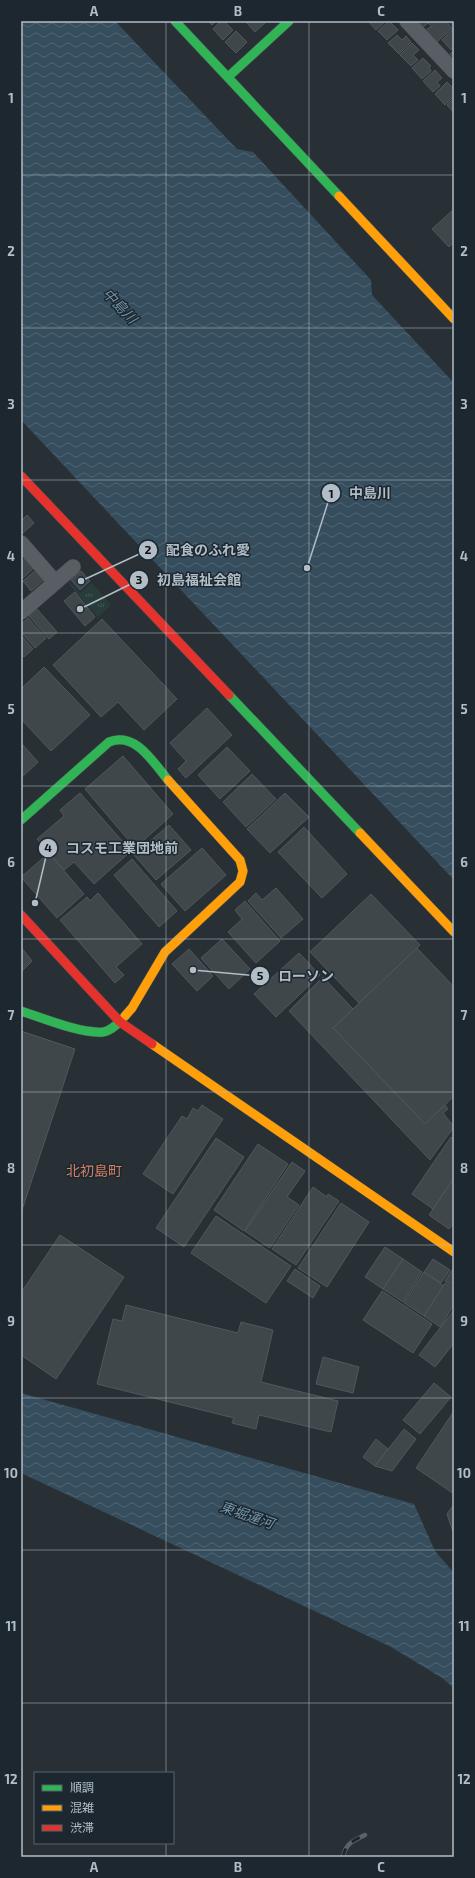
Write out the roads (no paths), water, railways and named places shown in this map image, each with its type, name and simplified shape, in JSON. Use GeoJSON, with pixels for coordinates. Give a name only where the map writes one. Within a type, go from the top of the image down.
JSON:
{"type":"FeatureCollection","features":[{"type":"Feature","properties":{"kind":"street"},"geometry":{"type":"LineString","coordinates":[[174,21],[454,319]]}},
{"type":"Feature","properties":{"kind":"street"},"geometry":{"type":"LineString","coordinates":[[228,77],[289,21]]}},
{"type":"Feature","properties":{"kind":"street"},"geometry":{"type":"LineString","coordinates":[[407,21],[454,71]]}},
{"type":"Feature","properties":{"kind":"street"},"geometry":{"type":"LineString","coordinates":[[21,476],[454,932]]}},
{"type":"Feature","properties":{"kind":"street"},"geometry":{"type":"LineString","coordinates":[[21,543],[55,582]]}},
{"type":"Feature","properties":{"kind":"street"},"geometry":{"type":"LineString","coordinates":[[21,612],[73,567]]}},
{"type":"Feature","properties":{"kind":"street"},"geometry":{"type":"LineString","coordinates":[[21,820],[109,742],[118,738],[127,739],[136,744],[240,860],[244,871],[240,882],[165,952],[132,1008],[120,1022],[104,1032],[91,1031],[21,1011]]}},
{"type":"Feature","properties":{"kind":"street"},"geometry":{"type":"LineString","coordinates":[[21,914],[120,1022],[454,1252]]}},
{"type":"Feature","properties":{"kind":"water","name":"中島川"},"geometry":{"type":"Polygon","coordinates":[[[21,21],[115,21],[237,149],[253,152],[371,280],[372,295],[454,383],[454,880],[21,420],[21,21]]]}},
{"type":"Feature","properties":{"kind":"water","name":"東堀運河"},"geometry":{"type":"Polygon","coordinates":[[[21,1393],[414,1504],[435,1551],[454,1573],[454,1688],[442,1678],[391,1647],[21,1473],[21,1393]]]}},
{"type":"Feature","properties":{"kind":"railway"},"geometry":{"type":"LineString","coordinates":[[343,1857],[348,1846],[365,1835]]}},
{"type":"Feature","properties":{"kind":"place","name":"中島川"},"geometry":{"type":"Point","coordinates":[307,568]}},
{"type":"Feature","properties":{"kind":"place","name":"配食のふれ愛"},"geometry":{"type":"Point","coordinates":[81,581]}},
{"type":"Feature","properties":{"kind":"place","name":"初島福祉会館"},"geometry":{"type":"Point","coordinates":[80,609]}},
{"type":"Feature","properties":{"kind":"place","name":"コスモ工業団地前"},"geometry":{"type":"Point","coordinates":[35,903]}},
{"type":"Feature","properties":{"kind":"place","name":"ローソン"},"geometry":{"type":"Point","coordinates":[193,970]}},
{"type":"Feature","properties":{"kind":"district","name":"北初島町"},"geometry":{"type":"Point","coordinates":[94,1171]}}]}
